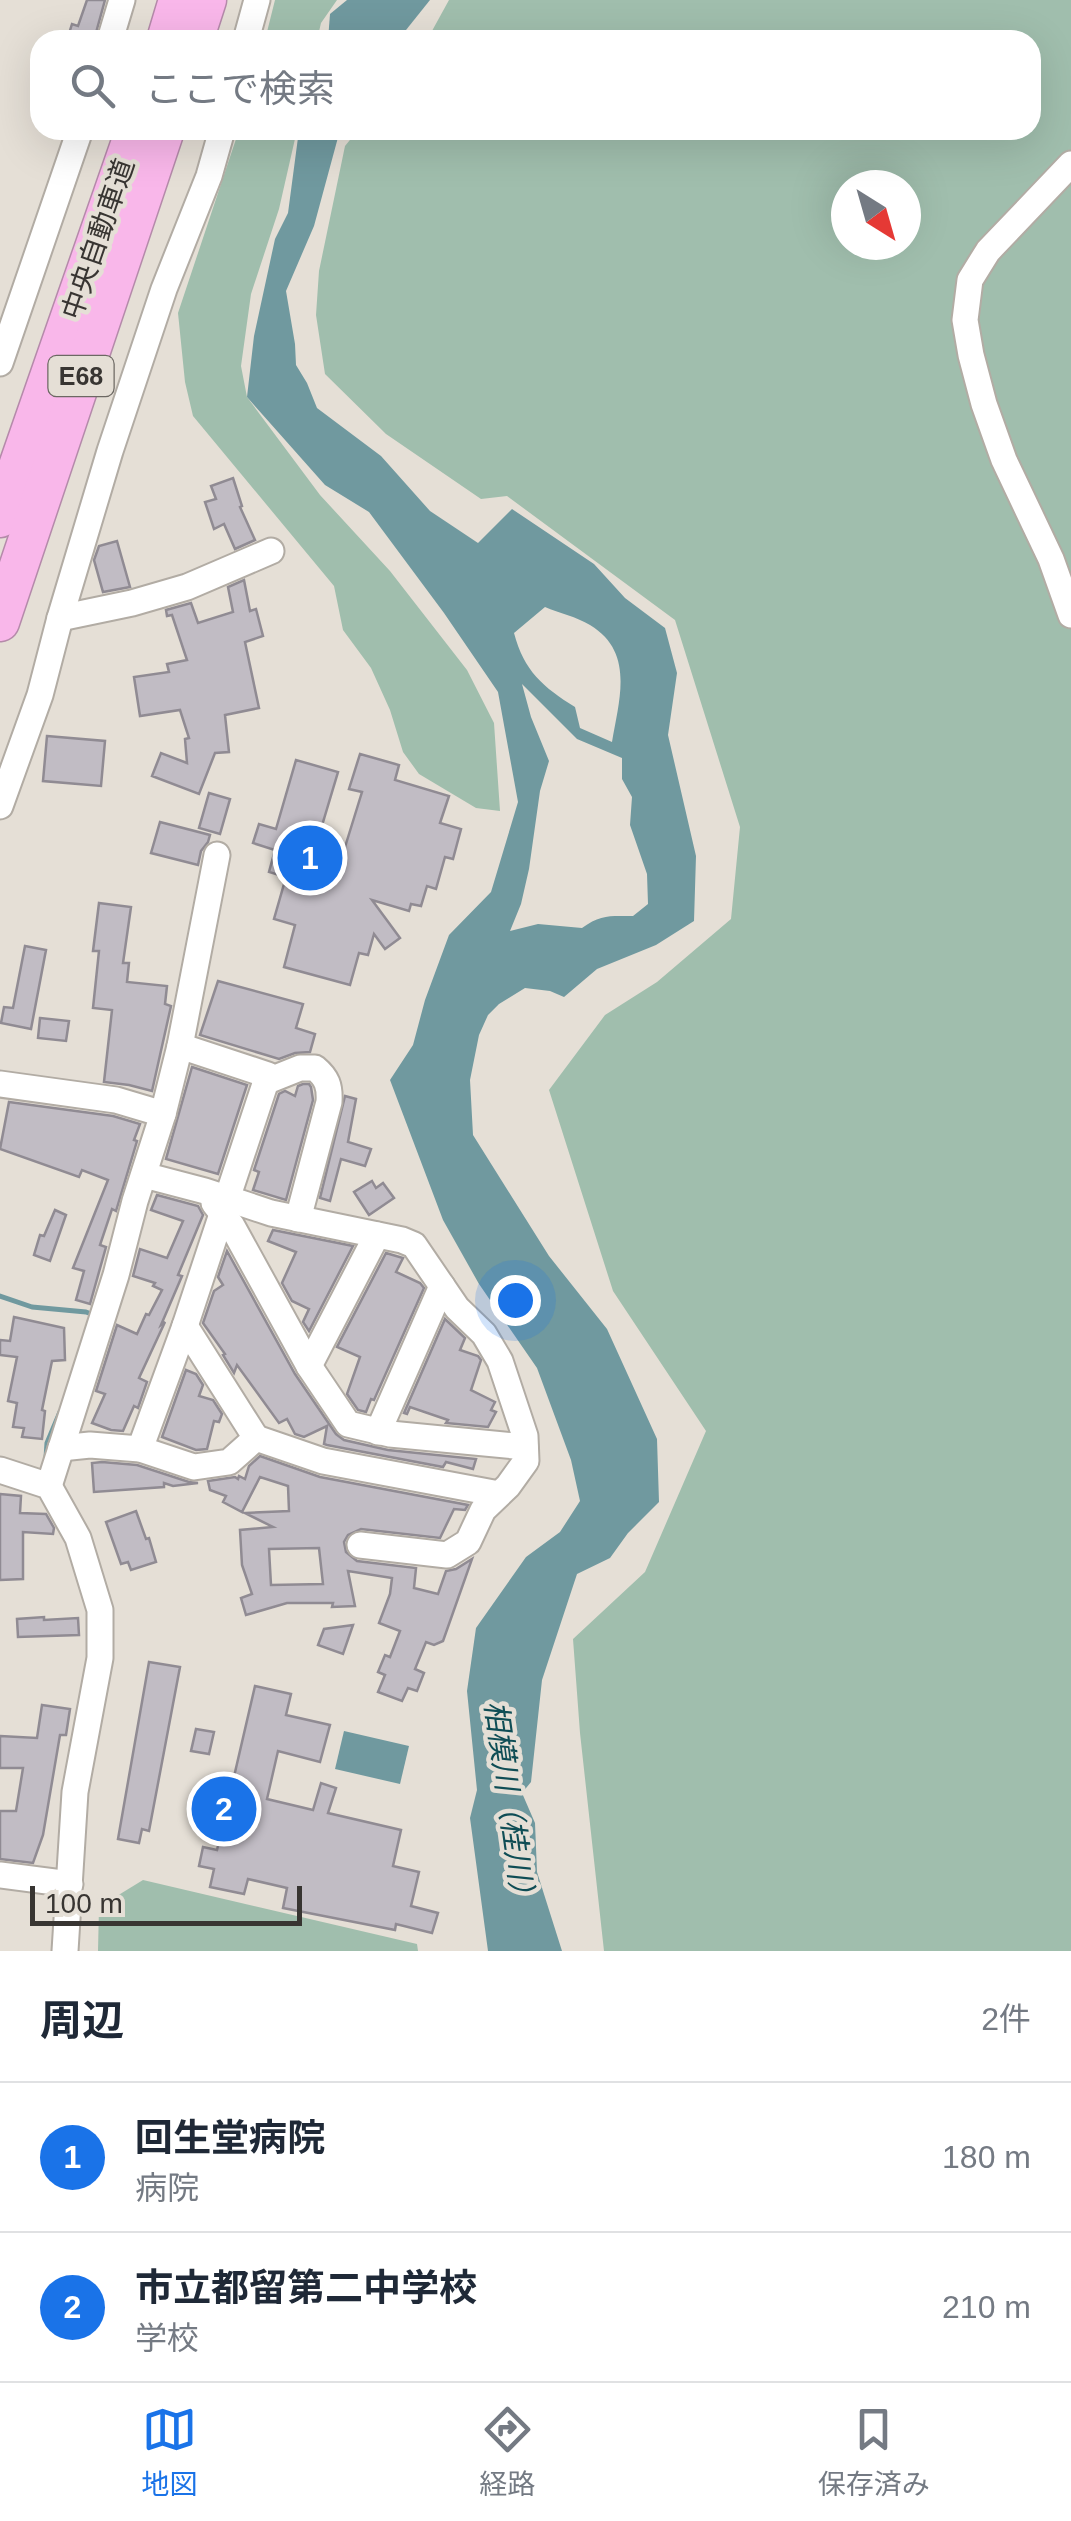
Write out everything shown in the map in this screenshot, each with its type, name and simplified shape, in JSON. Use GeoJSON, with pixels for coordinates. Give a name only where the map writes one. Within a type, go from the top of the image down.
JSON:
{"type":"FeatureCollection","features":[{"type":"Feature","properties":{"kind":"highway"},"geometry":{"type":"LineString","coordinates":[[169,30],[178,0]]}},
{"type":"Feature","properties":{"kind":"highway"},"geometry":{"type":"LineString","coordinates":[[197,30],[206,0]]}},
{"type":"Feature","properties":{"kind":"highway","name":"中央自動車道"},"geometry":{"type":"LineString","coordinates":[[0,518],[132,140]]}},
{"type":"Feature","properties":{"kind":"highway","name":"中央自動車道"},"geometry":{"type":"LineString","coordinates":[[0,622],[162,140]]}},
{"type":"Feature","properties":{"kind":"street"},"geometry":{"type":"LineString","coordinates":[[113,30],[122,0]]}},
{"type":"Feature","properties":{"kind":"street"},"geometry":{"type":"LineString","coordinates":[[249,30],[257,0]]}},
{"type":"Feature","properties":{"kind":"street"},"geometry":{"type":"LineString","coordinates":[[0,363],[77,140]]}},
{"type":"Feature","properties":{"kind":"street"},"geometry":{"type":"LineString","coordinates":[[3,788],[40,695],[110,451],[219,140]]}},
{"type":"Feature","properties":{"kind":"street"},"geometry":{"type":"LineString","coordinates":[[1071,164],[988,251],[970,280],[966,320],[984,404],[1071,615]]}},
{"type":"Feature","properties":{"kind":"street"},"geometry":{"type":"LineString","coordinates":[[60,618],[187,587],[271,551]]}},
{"type":"Feature","properties":{"kind":"street"},"geometry":{"type":"LineString","coordinates":[[49,1486],[163,1114],[217,855]]}},
{"type":"Feature","properties":{"kind":"street"},"geometry":{"type":"LineString","coordinates":[[140,1449],[185,1326],[218,1200],[268,1075],[180,1046]]}},
{"type":"Feature","properties":{"kind":"street"},"geometry":{"type":"LineString","coordinates":[[265,1082],[300,1068],[315,1068],[326,1076],[330,1091],[298,1219]]}},
{"type":"Feature","properties":{"kind":"street"},"geometry":{"type":"LineString","coordinates":[[0,1084],[116,1100],[163,1114]]}},
{"type":"Feature","properties":{"kind":"street"},"geometry":{"type":"LineString","coordinates":[[144,1175],[218,1200],[414,1245],[457,1308],[484,1334],[500,1362],[525,1436],[526,1461],[483,1510],[468,1542],[448,1554],[360,1545]]}},
{"type":"Feature","properties":{"kind":"street"},"geometry":{"type":"LineString","coordinates":[[218,1200],[310,1366],[348,1424],[378,1432],[525,1447]]}},
{"type":"Feature","properties":{"kind":"street"},"geometry":{"type":"LineString","coordinates":[[310,1366],[376,1234]]}},
{"type":"Feature","properties":{"kind":"street"},"geometry":{"type":"LineString","coordinates":[[378,1432],[442,1286]]}},
{"type":"Feature","properties":{"kind":"street"},"geometry":{"type":"LineString","coordinates":[[185,1326],[256,1438],[323,1461],[499,1494]]}},
{"type":"Feature","properties":{"kind":"street"},"geometry":{"type":"LineString","coordinates":[[61,1448],[140,1449],[194,1467],[228,1462],[256,1438]]}},
{"type":"Feature","properties":{"kind":"street"},"geometry":{"type":"LineString","coordinates":[[0,1470],[49,1486],[78,1538],[100,1610],[100,1658],[75,1792],[65,1951]]}},
{"type":"Feature","properties":{"kind":"street"},"geometry":{"type":"LineString","coordinates":[[0,1875],[70,1884]]}},
{"type":"Feature","properties":{"kind":"green space"},"geometry":{"type":"Polygon","coordinates":[[[275,0],[337,0],[319,30],[268,30],[275,0]]]}},
{"type":"Feature","properties":{"kind":"green space"},"geometry":{"type":"Polygon","coordinates":[[[449,0],[1071,0],[1071,1951],[604,1951],[573,1639],[645,1572],[706,1431],[613,1291],[549,1090],[605,1015],[657,982],[731,919],[740,827],[675,620],[507,496],[481,499],[386,434],[325,374],[316,315],[319,271],[345,146],[350,140],[1041,140],[1041,30],[432,30],[449,0]]]}},
{"type":"Feature","properties":{"kind":"green space"},"geometry":{"type":"Polygon","coordinates":[[[236,140],[295,140],[279,209],[251,294],[241,366],[247,397],[320,495],[390,571],[467,670],[494,723],[500,811],[476,808],[419,774],[403,752],[371,668],[343,630],[334,586],[193,416],[185,382],[178,313],[236,140]]]}},
{"type":"Feature","properties":{"kind":"green space"},"geometry":{"type":"Polygon","coordinates":[[[143,1880],[417,1944],[418,1951],[98,1951],[99,1907],[143,1880]]]}},
{"type":"Feature","properties":{"kind":"water"},"geometry":{"type":"Polygon","coordinates":[[[347,0],[430,0],[406,30],[329,30],[330,14],[347,0]]]}},
{"type":"Feature","properties":{"kind":"water","name":"相模川（桂川）"},"geometry":{"type":"Polygon","coordinates":[[[298,140],[337,140],[314,226],[286,291],[296,365],[317,408],[381,456],[430,511],[478,543],[512,509],[594,564],[625,598],[665,628],[677,673],[668,735],[696,856],[694,921],[656,945],[597,969],[564,997],[525,988],[499,1004],[488,1015],[479,1035],[470,1080],[473,1135],[549,1256],[607,1329],[657,1439],[659,1502],[610,1558],[577,1574],[542,1680],[531,1782],[522,1793],[535,1823],[537,1872],[562,1951],[488,1951],[470,1818],[477,1790],[467,1691],[476,1628],[526,1557],[560,1532],[580,1501],[571,1460],[537,1368],[479,1284],[443,1220],[390,1080],[413,1045],[449,935],[491,892],[518,802],[498,692],[369,512],[325,485],[247,397],[254,336],[275,239],[288,213],[298,140]],[[545,607],[514,633],[529,668],[544,685],[575,707],[580,728],[612,742],[620,694],[619,663],[604,636],[574,617],[545,607]],[[522,684],[549,761],[540,791],[521,904],[510,931],[538,924],[582,928],[601,918],[633,916],[648,904],[647,874],[630,825],[632,797],[622,779],[622,758],[577,739],[522,684]]]}},
{"type":"Feature","properties":{"kind":"water"},"geometry":{"type":"Polygon","coordinates":[[[344,1731],[409,1746],[400,1784],[335,1769],[344,1731]]]}},
{"type":"Feature","properties":{"kind":"building"},"geometry":{"type":"Polygon","coordinates":[[[87,0],[105,0],[97,30],[70,30],[72,24],[78,26],[87,0]]]}},
{"type":"Feature","properties":{"kind":"building"},"geometry":{"type":"Polygon","coordinates":[[[233,478],[240,507],[255,540],[235,549],[224,524],[214,529],[205,502],[216,499],[211,486],[233,478]]]}},
{"type":"Feature","properties":{"kind":"building"},"geometry":{"type":"Polygon","coordinates":[[[117,541],[130,587],[103,592],[94,560],[99,546],[117,541]]]}},
{"type":"Feature","properties":{"kind":"building"},"geometry":{"type":"Polygon","coordinates":[[[244,580],[250,611],[256,609],[263,636],[245,642],[259,708],[225,715],[229,752],[215,753],[199,794],[152,776],[161,753],[187,763],[185,739],[189,738],[180,710],[140,716],[134,677],[169,672],[167,664],[187,660],[172,615],[167,616],[166,610],[191,603],[198,623],[233,612],[228,587],[244,580]]]}},
{"type":"Feature","properties":{"kind":"building"},"geometry":{"type":"Polygon","coordinates":[[[47,736],[105,741],[101,786],[43,781],[47,736]]]}},
{"type":"Feature","properties":{"kind":"building"},"geometry":{"type":"Polygon","coordinates":[[[360,754],[399,765],[395,780],[449,796],[440,823],[461,829],[453,859],[445,857],[436,889],[427,886],[421,906],[411,904],[409,911],[372,900],[400,938],[385,949],[374,934],[368,955],[359,953],[350,985],[284,967],[295,925],[274,919],[286,877],[269,872],[275,850],[253,843],[259,824],[276,829],[296,760],[338,772],[318,839],[345,847],[362,792],[349,789],[360,754]]]}},
{"type":"Feature","properties":{"kind":"building"},"geometry":{"type":"Polygon","coordinates":[[[209,793],[230,799],[220,834],[199,828],[209,793]]]}},
{"type":"Feature","properties":{"kind":"building"},"geometry":{"type":"Polygon","coordinates":[[[160,822],[210,835],[198,865],[151,853],[160,822]]]}},
{"type":"Feature","properties":{"kind":"building"},"geometry":{"type":"Polygon","coordinates":[[[99,903],[131,907],[123,963],[129,963],[127,982],[167,986],[165,1004],[171,1006],[152,1091],[104,1082],[112,1010],[93,1008],[99,951],[93,951],[99,903]]]}},
{"type":"Feature","properties":{"kind":"building"},"geometry":{"type":"Polygon","coordinates":[[[25,946],[46,950],[31,1029],[1,1023],[4,1007],[13,1008],[25,946]]]}},
{"type":"Feature","properties":{"kind":"building"},"geometry":{"type":"Polygon","coordinates":[[[218,981],[303,1004],[296,1028],[315,1034],[310,1052],[279,1059],[200,1035],[218,981]]]}},
{"type":"Feature","properties":{"kind":"building"},"geometry":{"type":"Polygon","coordinates":[[[40,1018],[69,1021],[66,1041],[38,1038],[40,1018]]]}},
{"type":"Feature","properties":{"kind":"building"},"geometry":{"type":"Polygon","coordinates":[[[192,1067],[247,1085],[218,1174],[166,1159],[192,1067]]]}},
{"type":"Feature","properties":{"kind":"building"},"geometry":{"type":"Polygon","coordinates":[[[298,1086],[311,1087],[313,1100],[286,1200],[253,1190],[259,1172],[254,1170],[279,1094],[285,1091],[295,1096],[298,1086]]]}},
{"type":"Feature","properties":{"kind":"building"},"geometry":{"type":"Polygon","coordinates":[[[345,1096],[356,1099],[348,1142],[371,1149],[365,1166],[341,1159],[330,1201],[320,1198],[345,1096]]]}},
{"type":"Feature","properties":{"kind":"building"},"geometry":{"type":"Polygon","coordinates":[[[9,1102],[113,1116],[140,1124],[116,1211],[112,1209],[100,1245],[106,1247],[90,1304],[76,1300],[84,1271],[73,1268],[108,1180],[82,1170],[79,1177],[0,1149],[9,1102]]]}},
{"type":"Feature","properties":{"kind":"building"},"geometry":{"type":"Polygon","coordinates":[[[372,1181],[376,1188],[383,1183],[394,1198],[369,1215],[354,1192],[372,1181]]]}},
{"type":"Feature","properties":{"kind":"building"},"geometry":{"type":"Polygon","coordinates":[[[157,1195],[198,1206],[203,1215],[161,1325],[165,1322],[139,1378],[147,1382],[138,1408],[134,1406],[123,1431],[111,1430],[92,1423],[105,1394],[96,1391],[117,1325],[137,1334],[162,1290],[153,1286],[155,1283],[133,1276],[140,1249],[167,1258],[183,1221],[151,1210],[157,1195]]]}},
{"type":"Feature","properties":{"kind":"building"},"geometry":{"type":"Polygon","coordinates":[[[55,1210],[66,1215],[50,1261],[34,1255],[40,1235],[44,1236],[55,1210]]]}},
{"type":"Feature","properties":{"kind":"building"},"geometry":{"type":"Polygon","coordinates":[[[273,1230],[353,1246],[309,1331],[303,1322],[309,1309],[292,1301],[282,1283],[296,1252],[268,1241],[273,1230]]]}},
{"type":"Feature","properties":{"kind":"building"},"geometry":{"type":"Polygon","coordinates":[[[227,1251],[295,1374],[336,1434],[344,1440],[388,1450],[476,1459],[473,1469],[327,1445],[327,1426],[304,1437],[295,1434],[287,1419],[279,1423],[237,1365],[234,1373],[203,1323],[214,1291],[223,1285],[218,1277],[227,1251]]]}},
{"type":"Feature","properties":{"kind":"building"},"geometry":{"type":"Polygon","coordinates":[[[386,1253],[403,1258],[396,1272],[424,1288],[366,1412],[358,1410],[347,1394],[360,1357],[337,1347],[386,1253]]]}},
{"type":"Feature","properties":{"kind":"building"},"geometry":{"type":"Polygon","coordinates":[[[14,1317],[64,1328],[65,1360],[52,1361],[42,1410],[42,1439],[22,1437],[24,1428],[13,1427],[17,1403],[8,1401],[17,1357],[0,1355],[0,1340],[10,1341],[14,1317]]]}},
{"type":"Feature","properties":{"kind":"building"},"geometry":{"type":"Polygon","coordinates":[[[445,1319],[465,1338],[460,1350],[481,1360],[471,1390],[495,1402],[491,1410],[496,1412],[488,1427],[446,1423],[448,1420],[410,1407],[404,1413],[445,1319]]]}},
{"type":"Feature","properties":{"kind":"building"},"geometry":{"type":"Polygon","coordinates":[[[186,1370],[196,1374],[203,1385],[199,1396],[213,1400],[222,1414],[219,1422],[214,1421],[207,1449],[196,1450],[162,1437],[186,1370]]]}},
{"type":"Feature","properties":{"kind":"building"},"geometry":{"type":"Polygon","coordinates":[[[260,1456],[320,1477],[468,1505],[465,1510],[454,1509],[440,1538],[361,1529],[348,1535],[344,1542],[346,1552],[357,1561],[416,1568],[414,1588],[438,1594],[446,1571],[472,1559],[443,1641],[434,1645],[426,1642],[415,1669],[424,1673],[417,1691],[408,1688],[402,1701],[378,1692],[385,1675],[378,1672],[385,1655],[390,1657],[400,1631],[379,1623],[392,1578],[348,1571],[355,1606],[287,1603],[246,1615],[241,1598],[252,1594],[242,1565],[240,1530],[273,1527],[245,1513],[289,1511],[288,1486],[260,1477],[242,1512],[223,1502],[226,1496],[210,1490],[208,1481],[239,1476],[245,1479],[249,1466],[260,1456]],[[319,1548],[269,1549],[271,1585],[323,1584],[319,1548]]]}},
{"type":"Feature","properties":{"kind":"building"},"geometry":{"type":"Polygon","coordinates":[[[92,1463],[137,1465],[198,1483],[94,1492],[92,1463]]]}},
{"type":"Feature","properties":{"kind":"building"},"geometry":{"type":"Polygon","coordinates":[[[0,1494],[21,1496],[20,1513],[46,1514],[54,1528],[53,1534],[23,1532],[23,1579],[0,1580],[0,1494]]]}},
{"type":"Feature","properties":{"kind":"building"},"geometry":{"type":"Polygon","coordinates":[[[136,1511],[156,1562],[131,1570],[128,1562],[121,1564],[106,1522],[136,1511]]]}},
{"type":"Feature","properties":{"kind":"building"},"geometry":{"type":"Polygon","coordinates":[[[78,1618],[79,1635],[18,1637],[17,1619],[78,1618]]]}},
{"type":"Feature","properties":{"kind":"building"},"geometry":{"type":"Polygon","coordinates":[[[353,1625],[343,1654],[318,1645],[324,1629],[353,1625]]]}},
{"type":"Feature","properties":{"kind":"building"},"geometry":{"type":"Polygon","coordinates":[[[149,1662],[180,1667],[149,1831],[142,1829],[139,1843],[118,1839],[149,1662]]]}},
{"type":"Feature","properties":{"kind":"building"},"geometry":{"type":"Polygon","coordinates":[[[255,1686],[291,1694],[286,1715],[330,1725],[320,1762],[278,1751],[267,1799],[313,1810],[321,1783],[336,1788],[328,1813],[401,1830],[393,1866],[419,1872],[411,1906],[438,1913],[432,1933],[396,1924],[395,1930],[283,1908],[287,1888],[248,1879],[244,1894],[210,1887],[214,1869],[199,1866],[203,1847],[217,1850],[255,1686]]]}},
{"type":"Feature","properties":{"kind":"building"},"geometry":{"type":"Polygon","coordinates":[[[42,1705],[70,1709],[66,1735],[60,1735],[43,1835],[33,1863],[0,1859],[0,1811],[16,1811],[23,1768],[0,1768],[0,1736],[37,1738],[42,1705]]]}},
{"type":"Feature","properties":{"kind":"building"},"geometry":{"type":"Polygon","coordinates":[[[196,1729],[214,1732],[209,1754],[191,1751],[196,1729]]]}},
{"type":"Feature","properties":{"kind":"waterway"},"geometry":{"type":"LineString","coordinates":[[0,1296],[32,1307],[94,1315]]}},
{"type":"Feature","properties":{"kind":"waterway"},"geometry":{"type":"LineString","coordinates":[[46,1458],[47,1443],[60,1412]]}},
{"type":"Feature","properties":{"kind":"place","name":"回生堂病院"},"geometry":{"type":"Point","coordinates":[310,858]}},
{"type":"Feature","properties":{"kind":"place","name":"市立都留第二中学校"},"geometry":{"type":"Point","coordinates":[224,1809]}}]}
